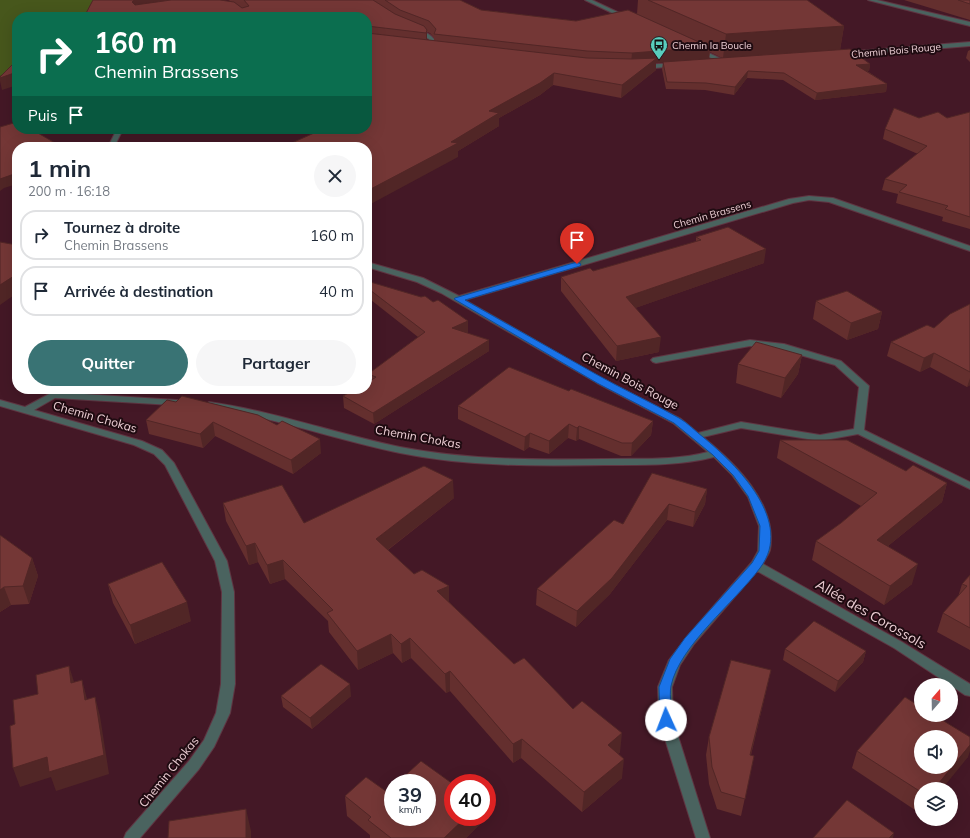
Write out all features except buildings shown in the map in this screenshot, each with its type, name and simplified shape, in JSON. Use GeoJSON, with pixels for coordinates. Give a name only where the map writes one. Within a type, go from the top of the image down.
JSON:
{"type":"FeatureCollection","features":[{"type":"Feature","properties":{"kind":"street"},"geometry":{"type":"LineString","coordinates":[[588,0],[631,20]]}},
{"type":"Feature","properties":{"kind":"street"},"geometry":{"type":"LineString","coordinates":[[871,0],[970,24]]}},
{"type":"Feature","properties":{"kind":"street"},"geometry":{"type":"LineString","coordinates":[[408,28],[431,38],[432,41],[429,48]]}},
{"type":"Feature","properties":{"kind":"street","name":"Chemin Bois Rouge"},"geometry":{"type":"LineString","coordinates":[[840,54],[970,44]]}},
{"type":"Feature","properties":{"kind":"street"},"geometry":{"type":"LineString","coordinates":[[421,47],[436,48]]}},
{"type":"Feature","properties":{"kind":"street"},"geometry":{"type":"LineString","coordinates":[[695,49],[724,62]]}},
{"type":"Feature","properties":{"kind":"street"},"geometry":{"type":"LineString","coordinates":[[708,63],[731,61]]}},
{"type":"Feature","properties":{"kind":"street"},"geometry":{"type":"LineString","coordinates":[[639,68],[685,64]]}},
{"type":"Feature","properties":{"kind":"street","name":"Chemin Brassens"},"geometry":{"type":"LineString","coordinates":[[458,299],[792,201],[809,198],[830,200],[970,249]]}},
{"type":"Feature","properties":{"kind":"street","name":"Chemin Bois Rouge"},"geometry":{"type":"LineString","coordinates":[[372,266],[420,280],[458,299],[600,381],[677,421],[716,453],[736,473],[753,496],[765,526],[764,551],[756,565],[690,641],[674,662],[665,687],[666,720],[703,838]]}},
{"type":"Feature","properties":{"kind":"street"},"geometry":{"type":"LineString","coordinates":[[656,360],[750,343],[784,347],[838,363],[864,386],[859,431]]}},
{"type":"Feature","properties":{"kind":"street","name":"Chemin Chokas"},"geometry":{"type":"LineString","coordinates":[[26,411],[53,395],[219,406],[247,411],[399,450],[443,457],[474,459],[586,462],[659,461],[702,457],[716,453]]}},
{"type":"Feature","properties":{"kind":"street"},"geometry":{"type":"LineString","coordinates":[[0,403],[26,411]]}},
{"type":"Feature","properties":{"kind":"street","name":"Chemin Chokas"},"geometry":{"type":"LineString","coordinates":[[26,411],[138,443],[158,452],[170,463],[220,561],[228,592],[228,684],[223,713],[209,742],[194,765],[131,838]]}},
{"type":"Feature","properties":{"kind":"street"},"geometry":{"type":"LineString","coordinates":[[697,436],[741,425],[820,438],[859,431],[967,482]]}},
{"type":"Feature","properties":{"kind":"street","name":"Allée des Corossols"},"geometry":{"type":"LineString","coordinates":[[756,565],[898,645],[970,691]]}},
{"type":"Feature","properties":{"kind":"green space"},"geometry":{"type":"Polygon","coordinates":[[[0,0],[113,0],[95,12],[12,12],[12,68],[0,76],[0,0]]]}},
{"type":"Feature","properties":{"kind":"place","name":"Chemin la Boucle"},"geometry":{"type":"Point","coordinates":[659,60]}},
{"type":"Feature","properties":{"kind":"route"},"geometry":{"type":"LineString","coordinates":[[577,264],[458,299],[600,381],[677,421],[697,436],[736,473],[753,496],[765,526],[764,551],[756,565],[690,641],[674,662],[665,687],[666,720]]}}]}
